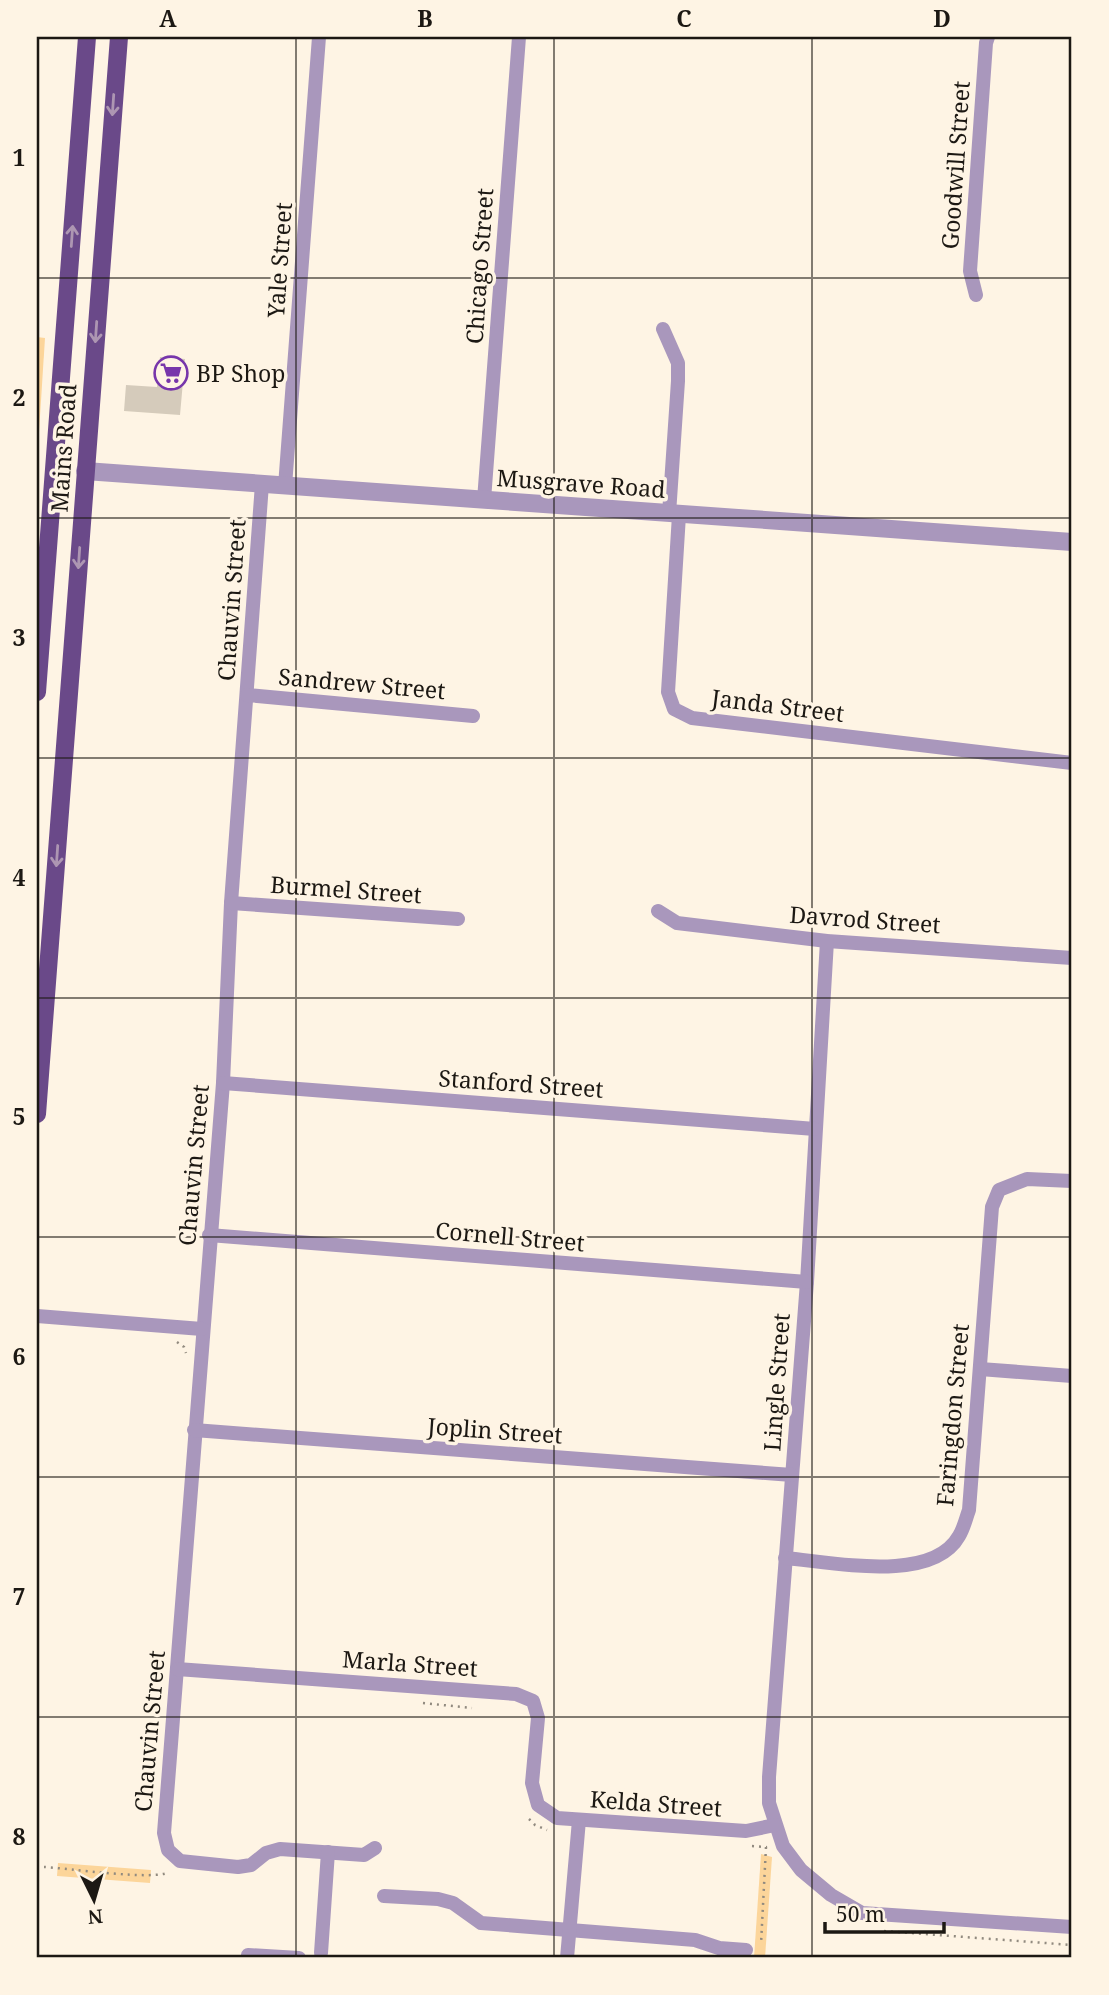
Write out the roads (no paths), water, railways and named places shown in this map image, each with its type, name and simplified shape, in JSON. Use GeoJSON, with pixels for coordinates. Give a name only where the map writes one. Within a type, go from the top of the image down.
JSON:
{"type":"FeatureCollection","features":[{"type":"Feature","properties":{"kind":"main road","name":"Mains Road"},"geometry":{"type":"LineString","coordinates":[[37,692],[39,623],[87,37]]}},
{"type":"Feature","properties":{"kind":"main road","name":"Mains Road"},"geometry":{"type":"LineString","coordinates":[[37,1114],[43,938],[85,471],[119,37]]}},
{"type":"Feature","properties":{"kind":"street","name":"Yale Street"},"geometry":{"type":"LineString","coordinates":[[285,486],[319,37]]}},
{"type":"Feature","properties":{"kind":"street","name":"Chicago Street"},"geometry":{"type":"LineString","coordinates":[[484,500],[519,37]]}},
{"type":"Feature","properties":{"kind":"street","name":"Goodwill Street"},"geometry":{"type":"LineString","coordinates":[[976,295],[971,271],[988,37]]}},
{"type":"Feature","properties":{"kind":"street","name":"Janda Street"},"geometry":{"type":"LineString","coordinates":[[663,330],[678,363],[668,692],[674,709],[692,718],[1072,763]]}},
{"type":"Feature","properties":{"kind":"street","name":"Musgrave Road"},"geometry":{"type":"LineString","coordinates":[[85,471],[1072,542]]}},
{"type":"Feature","properties":{"kind":"street","name":"Chauvin Street"},"geometry":{"type":"LineString","coordinates":[[262,484],[231,903],[223,1083],[164,1833],[168,1850],[180,1861],[238,1867],[251,1865],[265,1853],[280,1849],[328,1852]]}},
{"type":"Feature","properties":{"kind":"street","name":"Sandrew Street"},"geometry":{"type":"LineString","coordinates":[[247,695],[473,716]]}},
{"type":"Feature","properties":{"kind":"street","name":"Burmel Street"},"geometry":{"type":"LineString","coordinates":[[231,903],[458,919]]}},
{"type":"Feature","properties":{"kind":"street","name":"Davrod Street"},"geometry":{"type":"LineString","coordinates":[[658,911],[677,923],[827,941],[1072,958]]}},
{"type":"Feature","properties":{"kind":"street","name":"Lingle Street"},"geometry":{"type":"LineString","coordinates":[[827,941],[807,1282],[769,1803],[783,1846],[801,1870],[831,1895],[862,1913],[1072,1927]]}},
{"type":"Feature","properties":{"kind":"street","name":"Stanford Street"},"geometry":{"type":"LineString","coordinates":[[223,1083],[815,1129]]}},
{"type":"Feature","properties":{"kind":"street","name":"Faringdon Street"},"geometry":{"type":"LineString","coordinates":[[785,1558],[896,1567],[920,1564],[943,1553],[959,1537],[969,1510],[992,1208],[999,1190],[1027,1179],[1072,1181]]}},
{"type":"Feature","properties":{"kind":"street","name":"Cornell Street"},"geometry":{"type":"LineString","coordinates":[[209,1235],[807,1282]]}},
{"type":"Feature","properties":{"kind":"street"},"geometry":{"type":"LineString","coordinates":[[37,1316],[202,1329]]}},
{"type":"Feature","properties":{"kind":"street"},"geometry":{"type":"LineString","coordinates":[[980,1369],[1072,1376]]}},
{"type":"Feature","properties":{"kind":"street","name":"Joplin Street"},"geometry":{"type":"LineString","coordinates":[[194,1430],[792,1475]]}},
{"type":"Feature","properties":{"kind":"street","name":"Marla Street"},"geometry":{"type":"LineString","coordinates":[[177,1669],[516,1694],[533,1701],[538,1718],[532,1783],[538,1805]]}},
{"type":"Feature","properties":{"kind":"street","name":"Kelda Street"},"geometry":{"type":"LineString","coordinates":[[538,1805],[557,1818],[579,1820],[747,1832],[775,1825]]}},
{"type":"Feature","properties":{"kind":"street"},"geometry":{"type":"LineString","coordinates":[[567,1958],[579,1820]]}},
{"type":"Feature","properties":{"kind":"street"},"geometry":{"type":"LineString","coordinates":[[248,1955],[301,1958],[325,1956],[328,1852],[364,1855],[375,1848]]}},
{"type":"Feature","properties":{"kind":"street"},"geometry":{"type":"LineString","coordinates":[[384,1896],[438,1899],[453,1903],[481,1923],[695,1940],[719,1948],[746,1950]]}},
{"type":"Feature","properties":{"kind":"place","name":"BP Shop"},"geometry":{"type":"Point","coordinates":[171,373]}}]}
